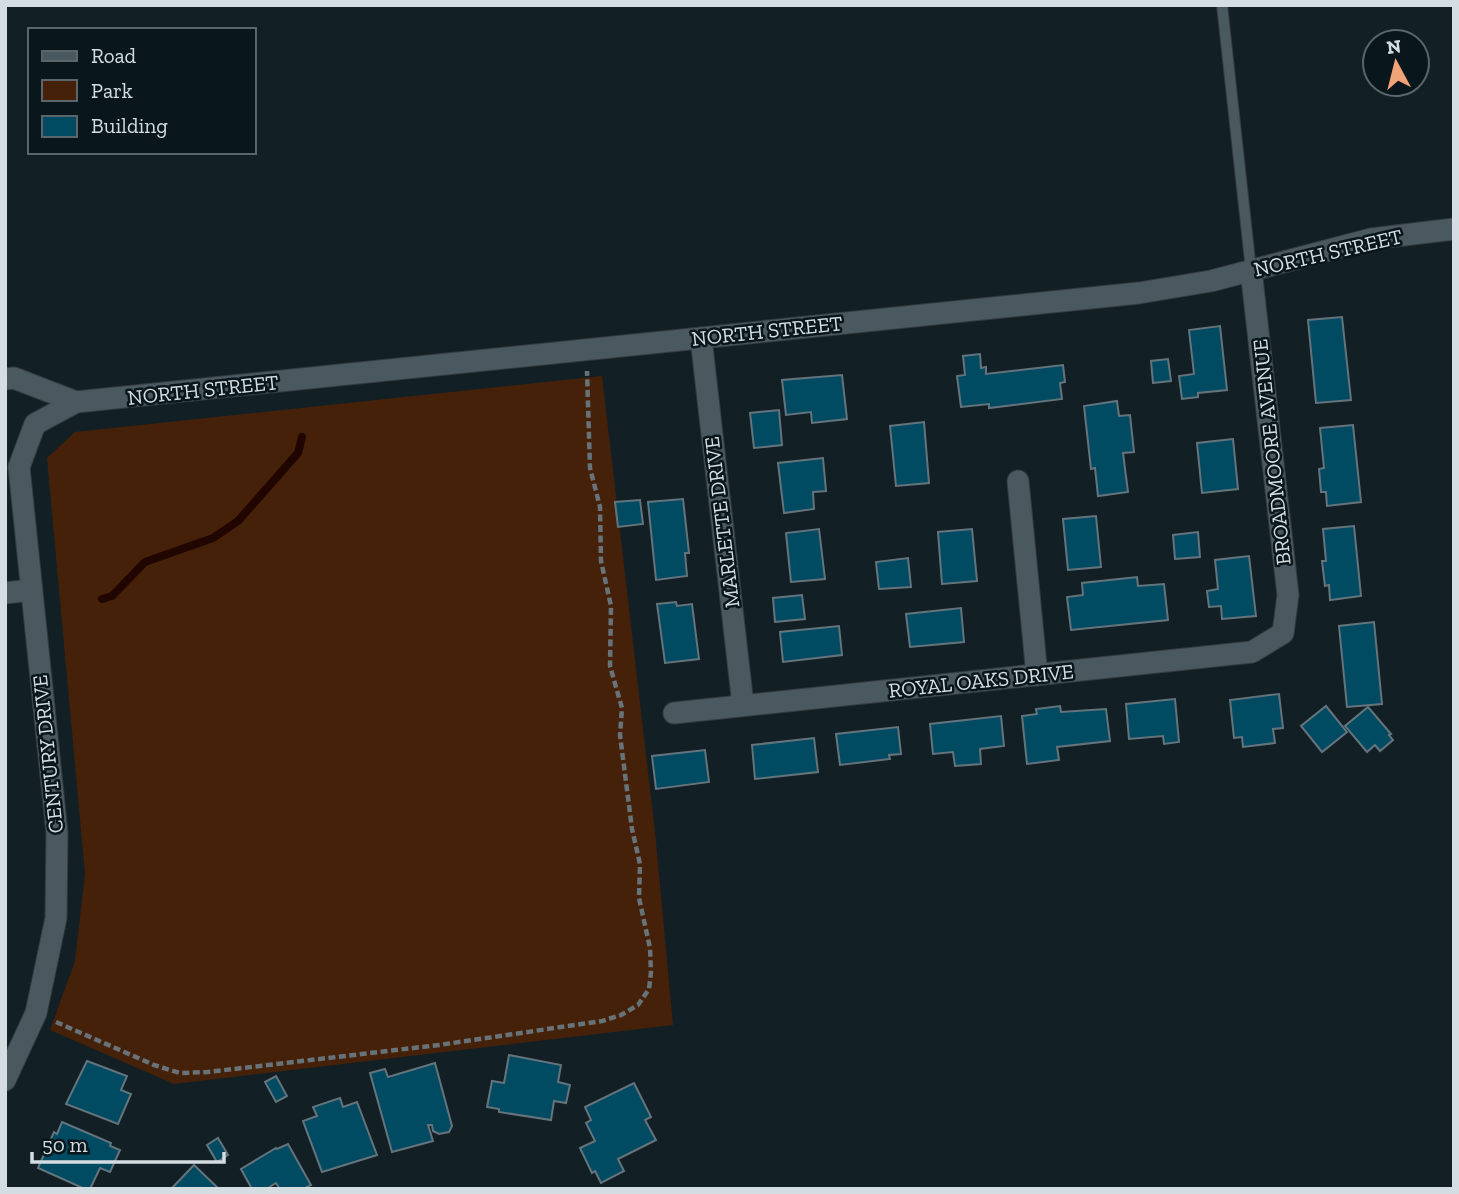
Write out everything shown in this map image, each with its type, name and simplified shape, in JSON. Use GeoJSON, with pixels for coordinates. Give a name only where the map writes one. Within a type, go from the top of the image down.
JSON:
{"type":"FeatureCollection","features":[{"type":"Feature","properties":{"kind":"street","name":"NORTH STREET"},"geometry":{"type":"LineString","coordinates":[[35,424],[76,402],[1139,293],[1212,281],[1371,239],[1454,229]]}},
{"type":"Feature","properties":{"kind":"street","name":"BROADMOORE AVENUE"},"geometry":{"type":"LineString","coordinates":[[1251,270],[1288,595],[1283,633]]}},
{"type":"Feature","properties":{"kind":"street","name":"MARLETTE DRIVE"},"geometry":{"type":"LineString","coordinates":[[701,338],[743,705]]}},
{"type":"Feature","properties":{"kind":"street","name":"NORTH STREET"},"geometry":{"type":"LineString","coordinates":[[5,379],[14,378],[76,402]]}},
{"type":"Feature","properties":{"kind":"street","name":"CENTURY DRIVE"},"geometry":{"type":"LineString","coordinates":[[5,1080],[36,1013],[56,918],[57,833],[19,467],[35,424]]}},
{"type":"Feature","properties":{"kind":"street"},"geometry":{"type":"LineString","coordinates":[[1018,481],[1037,675]]}},
{"type":"Feature","properties":{"kind":"street"},"geometry":{"type":"LineString","coordinates":[[5,593],[31,590]]}},
{"type":"Feature","properties":{"kind":"street","name":"ROYAL OAKS DRIVE"},"geometry":{"type":"LineString","coordinates":[[674,713],[1252,652],[1283,633]]}},
{"type":"Feature","properties":{"kind":"lane"},"geometry":{"type":"LineString","coordinates":[[1222,5],[1251,270]]}},
{"type":"Feature","properties":{"kind":"path"},"geometry":{"type":"LineString","coordinates":[[36,1013],[154,1065],[180,1073],[346,1057],[602,1021],[621,1015],[638,1004],[649,989],[650,948],[639,898],[640,864],[632,829],[620,735],[622,708],[610,666],[611,606],[601,561],[600,507],[590,468],[590,411],[585,350]]}},
{"type":"Feature","properties":{"kind":"green space"},"geometry":{"type":"Polygon","coordinates":[[[602,376],[655,832],[673,1025],[174,1084],[50,1030],[75,961],[85,874],[47,458],[75,432],[602,376]]]}},
{"type":"Feature","properties":{"kind":"building"},"geometry":{"type":"Polygon","coordinates":[[[1342,317],[1351,400],[1316,403],[1308,320],[1342,317]]]}},
{"type":"Feature","properties":{"kind":"building"},"geometry":{"type":"Polygon","coordinates":[[[1220,326],[1227,390],[1198,393],[1198,397],[1182,399],[1179,376],[1194,374],[1189,330],[1220,326]]]}},
{"type":"Feature","properties":{"kind":"building"},"geometry":{"type":"Polygon","coordinates":[[[980,354],[981,368],[986,367],[986,374],[1063,365],[1065,382],[1060,383],[1062,399],[989,408],[989,404],[961,407],[957,376],[965,375],[963,356],[980,354]]]}},
{"type":"Feature","properties":{"kind":"building"},"geometry":{"type":"Polygon","coordinates":[[[1168,359],[1171,381],[1153,383],[1151,361],[1168,359]]]}},
{"type":"Feature","properties":{"kind":"building"},"geometry":{"type":"Polygon","coordinates":[[[842,375],[847,419],[812,423],[811,412],[786,415],[782,380],[842,375]]]}},
{"type":"Feature","properties":{"kind":"building"},"geometry":{"type":"Polygon","coordinates":[[[1117,401],[1119,416],[1130,415],[1134,452],[1123,453],[1128,492],[1098,496],[1095,468],[1091,469],[1084,406],[1117,401]]]}},
{"type":"Feature","properties":{"kind":"building"},"geometry":{"type":"Polygon","coordinates":[[[779,410],[782,445],[754,448],[750,413],[779,410]]]}},
{"type":"Feature","properties":{"kind":"building"},"geometry":{"type":"Polygon","coordinates":[[[924,422],[929,483],[896,486],[890,426],[924,422]]]}},
{"type":"Feature","properties":{"kind":"building"},"geometry":{"type":"Polygon","coordinates":[[[1353,425],[1361,502],[1327,506],[1326,492],[1321,492],[1319,469],[1324,468],[1320,428],[1353,425]]]}},
{"type":"Feature","properties":{"kind":"building"},"geometry":{"type":"Polygon","coordinates":[[[1233,439],[1238,489],[1202,493],[1197,443],[1233,439]]]}},
{"type":"Feature","properties":{"kind":"building"},"geometry":{"type":"Polygon","coordinates":[[[823,458],[826,491],[813,492],[814,509],[784,513],[778,463],[823,458]]]}},
{"type":"Feature","properties":{"kind":"building"},"geometry":{"type":"Polygon","coordinates":[[[683,499],[689,553],[685,553],[687,576],[656,580],[648,502],[683,499]]]}},
{"type":"Feature","properties":{"kind":"building"},"geometry":{"type":"Polygon","coordinates":[[[640,500],[643,524],[618,527],[615,502],[640,500]]]}},
{"type":"Feature","properties":{"kind":"building"},"geometry":{"type":"Polygon","coordinates":[[[1096,516],[1101,567],[1068,570],[1063,519],[1096,516]]]}},
{"type":"Feature","properties":{"kind":"building"},"geometry":{"type":"Polygon","coordinates":[[[1354,526],[1361,596],[1330,600],[1322,561],[1326,561],[1323,529],[1354,526]]]}},
{"type":"Feature","properties":{"kind":"building"},"geometry":{"type":"Polygon","coordinates":[[[819,529],[825,579],[791,582],[786,533],[819,529]]]}},
{"type":"Feature","properties":{"kind":"building"},"geometry":{"type":"Polygon","coordinates":[[[972,529],[977,581],[942,584],[938,532],[972,529]]]}},
{"type":"Feature","properties":{"kind":"building"},"geometry":{"type":"Polygon","coordinates":[[[1198,532],[1200,557],[1175,559],[1173,535],[1198,532]]]}},
{"type":"Feature","properties":{"kind":"building"},"geometry":{"type":"Polygon","coordinates":[[[1249,556],[1256,616],[1222,619],[1221,606],[1209,607],[1207,591],[1218,589],[1215,560],[1249,556]]]}},
{"type":"Feature","properties":{"kind":"building"},"geometry":{"type":"Polygon","coordinates":[[[908,558],[911,587],[879,589],[876,562],[908,558]]]}},
{"type":"Feature","properties":{"kind":"building"},"geometry":{"type":"Polygon","coordinates":[[[1137,577],[1138,586],[1164,584],[1168,620],[1071,630],[1067,597],[1083,595],[1082,583],[1137,577]]]}},
{"type":"Feature","properties":{"kind":"building"},"geometry":{"type":"Polygon","coordinates":[[[802,595],[805,619],[775,622],[773,598],[802,595]]]}},
{"type":"Feature","properties":{"kind":"building"},"geometry":{"type":"Polygon","coordinates":[[[676,602],[677,606],[692,604],[699,659],[665,663],[657,604],[676,602]]]}},
{"type":"Feature","properties":{"kind":"building"},"geometry":{"type":"Polygon","coordinates":[[[961,608],[964,642],[910,647],[906,614],[961,608]]]}},
{"type":"Feature","properties":{"kind":"building"},"geometry":{"type":"Polygon","coordinates":[[[1374,622],[1382,704],[1347,707],[1339,626],[1374,622]]]}},
{"type":"Feature","properties":{"kind":"building"},"geometry":{"type":"Polygon","coordinates":[[[839,626],[842,655],[783,662],[780,632],[839,626]]]}},
{"type":"Feature","properties":{"kind":"building"},"geometry":{"type":"Polygon","coordinates":[[[1279,694],[1283,728],[1273,729],[1275,743],[1243,747],[1242,737],[1234,738],[1230,700],[1279,694]]]}},
{"type":"Feature","properties":{"kind":"building"},"geometry":{"type":"Polygon","coordinates":[[[1175,699],[1179,742],[1164,744],[1163,736],[1129,739],[1126,704],[1175,699]]]}},
{"type":"Feature","properties":{"kind":"building"},"geometry":{"type":"Polygon","coordinates":[[[1060,706],[1061,712],[1106,709],[1110,741],[1057,747],[1059,760],[1027,764],[1022,716],[1037,714],[1036,709],[1060,706]]]}},
{"type":"Feature","properties":{"kind":"building"},"geometry":{"type":"Polygon","coordinates":[[[1326,706],[1347,732],[1322,752],[1301,726],[1326,706]]]}},
{"type":"Feature","properties":{"kind":"building"},"geometry":{"type":"Polygon","coordinates":[[[1368,707],[1393,740],[1380,751],[1375,745],[1367,752],[1345,726],[1368,707]]]}},
{"type":"Feature","properties":{"kind":"building"},"geometry":{"type":"Polygon","coordinates":[[[1001,716],[1004,746],[980,749],[981,764],[955,766],[953,752],[933,754],[930,724],[1001,716]]]}},
{"type":"Feature","properties":{"kind":"building"},"geometry":{"type":"Polygon","coordinates":[[[898,727],[901,754],[889,755],[890,759],[840,765],[836,734],[898,727]]]}},
{"type":"Feature","properties":{"kind":"building"},"geometry":{"type":"Polygon","coordinates":[[[814,738],[818,772],[755,779],[752,745],[814,738]]]}},
{"type":"Feature","properties":{"kind":"building"},"geometry":{"type":"Polygon","coordinates":[[[705,750],[709,782],[656,789],[652,756],[705,750]]]}},
{"type":"Feature","properties":{"kind":"building"},"geometry":{"type":"Polygon","coordinates":[[[509,1055],[561,1065],[558,1082],[570,1085],[566,1103],[554,1101],[551,1120],[499,1112],[499,1109],[487,1107],[492,1081],[504,1083],[509,1055]]]}},
{"type":"Feature","properties":{"kind":"building"},"geometry":{"type":"Polygon","coordinates":[[[87,1061],[127,1076],[121,1090],[131,1094],[118,1124],[66,1104],[87,1061]]]}},
{"type":"Feature","properties":{"kind":"building"},"geometry":{"type":"Polygon","coordinates":[[[435,1063],[452,1126],[449,1132],[439,1134],[433,1131],[432,1125],[428,1125],[433,1141],[392,1152],[370,1073],[385,1069],[388,1077],[435,1063]]]}},
{"type":"Feature","properties":{"kind":"building"},"geometry":{"type":"Polygon","coordinates":[[[276,1076],[287,1096],[276,1102],[265,1082],[276,1076]]]}},
{"type":"Feature","properties":{"kind":"building"},"geometry":{"type":"Polygon","coordinates":[[[634,1083],[651,1117],[645,1120],[656,1140],[618,1159],[624,1171],[601,1183],[595,1171],[592,1173],[580,1148],[595,1141],[586,1123],[591,1120],[585,1107],[634,1083]]]}},
{"type":"Feature","properties":{"kind":"building"},"geometry":{"type":"Polygon","coordinates":[[[340,1098],[343,1107],[357,1102],[377,1155],[322,1172],[303,1121],[317,1116],[313,1107],[340,1098]]]}},
{"type":"Feature","properties":{"kind":"building"},"geometry":{"type":"Polygon","coordinates":[[[62,1122],[111,1143],[110,1146],[120,1150],[110,1172],[100,1168],[90,1189],[38,1168],[54,1132],[57,1134],[62,1122]]]}},
{"type":"Feature","properties":{"kind":"building"},"geometry":{"type":"Polygon","coordinates":[[[218,1138],[228,1155],[217,1162],[207,1145],[218,1138]]]}},
{"type":"Feature","properties":{"kind":"building"},"geometry":{"type":"Polygon","coordinates":[[[288,1144],[311,1185],[303,1189],[280,1189],[276,1183],[266,1189],[252,1189],[241,1169],[276,1148],[288,1144]]]}},
{"type":"Feature","properties":{"kind":"building"},"geometry":{"type":"Polygon","coordinates":[[[194,1165],[219,1189],[171,1189],[194,1165]]]}},
{"type":"Feature","properties":{"kind":"waterway"},"geometry":{"type":"LineString","coordinates":[[102,599],[112,596],[145,562],[213,538],[238,521],[298,453],[302,437]]}}]}
